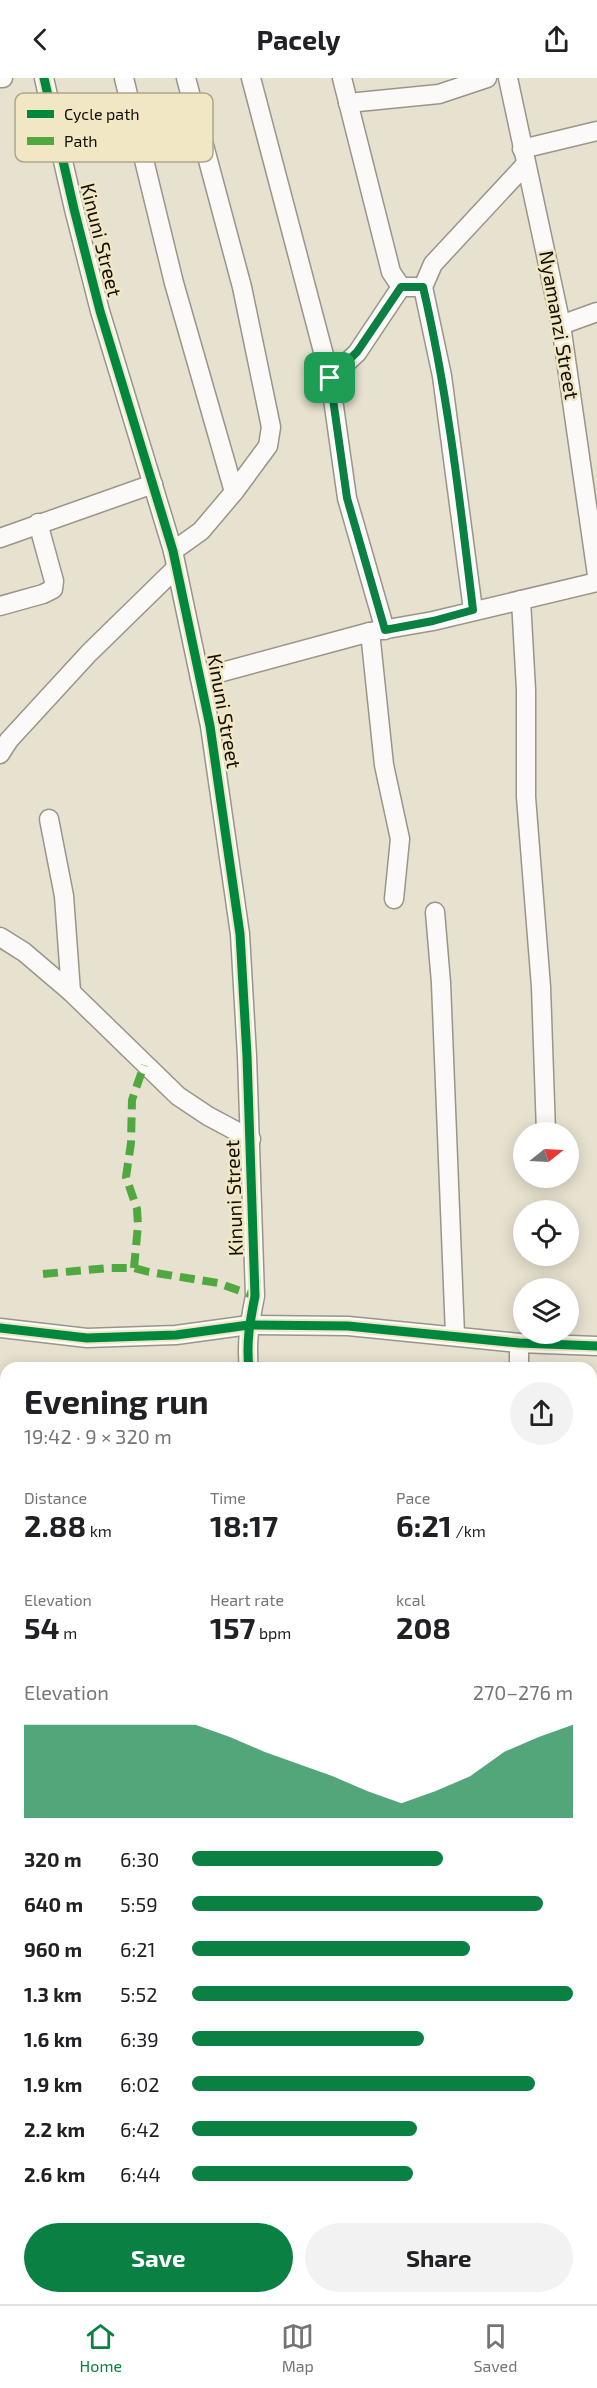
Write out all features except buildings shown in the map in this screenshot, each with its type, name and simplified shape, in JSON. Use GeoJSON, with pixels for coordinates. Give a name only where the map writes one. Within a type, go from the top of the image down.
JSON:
{"type":"FeatureCollection","features":[{"type":"Feature","properties":{"kind":"street","name":"Kinuni Street"},"geometry":{"type":"LineString","coordinates":[[44,78],[47,93]]}},
{"type":"Feature","properties":{"kind":"street"},"geometry":{"type":"LineString","coordinates":[[124,78],[128,93]]}},
{"type":"Feature","properties":{"kind":"street"},"geometry":{"type":"LineString","coordinates":[[186,78],[190,93]]}},
{"type":"Feature","properties":{"kind":"street"},"geometry":{"type":"LineString","coordinates":[[251,78],[330,378],[347,498],[378,631],[384,765],[400,839],[394,899]]}},
{"type":"Feature","properties":{"kind":"street"},"geometry":{"type":"LineString","coordinates":[[342,78],[391,272],[401,287]]}},
{"type":"Feature","properties":{"kind":"street"},"geometry":{"type":"LineString","coordinates":[[348,103],[439,94],[487,78]]}},
{"type":"Feature","properties":{"kind":"street","name":"Nyamanzi Street"},"geometry":{"type":"LineString","coordinates":[[508,78],[561,325],[597,574]]}},
{"type":"Feature","properties":{"kind":"street"},"geometry":{"type":"LineString","coordinates":[[473,610],[455,457],[442,376],[423,287],[433,264],[524,156],[597,131]]}},
{"type":"Feature","properties":{"kind":"street","name":"Kinuni Street"},"geometry":{"type":"LineString","coordinates":[[63,162],[95,290],[174,560],[210,726],[240,934],[255,1296],[249,1325],[248,1362]]}},
{"type":"Feature","properties":{"kind":"street"},"geometry":{"type":"LineString","coordinates":[[144,162],[174,283],[234,492]]}},
{"type":"Feature","properties":{"kind":"street"},"geometry":{"type":"LineString","coordinates":[[0,754],[9,740],[201,531],[268,446],[271,427],[242,287],[209,162]]}},
{"type":"Feature","properties":{"kind":"street"},"geometry":{"type":"LineString","coordinates":[[330,378],[357,352],[401,287]]}},
{"type":"Feature","properties":{"kind":"street"},"geometry":{"type":"LineString","coordinates":[[401,287],[423,287]]}},
{"type":"Feature","properties":{"kind":"street"},"geometry":{"type":"LineString","coordinates":[[561,325],[597,312]]}},
{"type":"Feature","properties":{"kind":"street"},"geometry":{"type":"LineString","coordinates":[[0,538],[153,484]]}},
{"type":"Feature","properties":{"kind":"street"},"geometry":{"type":"LineString","coordinates":[[0,606],[53,589],[54,581],[38,523]]}},
{"type":"Feature","properties":{"kind":"street"},"geometry":{"type":"LineString","coordinates":[[200,678],[378,631],[433,621],[597,582]]}},
{"type":"Feature","properties":{"kind":"street"},"geometry":{"type":"LineString","coordinates":[[521,600],[526,690],[526,797],[541,987],[546,1122]]}},
{"type":"Feature","properties":{"kind":"street"},"geometry":{"type":"LineString","coordinates":[[49,819],[64,896],[71,992]]}},
{"type":"Feature","properties":{"kind":"street"},"geometry":{"type":"LineString","coordinates":[[435,912],[441,983],[455,1335]]}},
{"type":"Feature","properties":{"kind":"street"},"geometry":{"type":"LineString","coordinates":[[0,937],[24,952],[71,992],[178,1096],[250,1139]]}},
{"type":"Feature","properties":{"kind":"street"},"geometry":{"type":"LineString","coordinates":[[0,1328],[87,1338],[176,1335],[249,1325],[348,1326],[513,1342]]}},
{"type":"Feature","properties":{"kind":"street"},"geometry":{"type":"LineString","coordinates":[[519,1344],[519,1362]]}},
{"type":"Feature","properties":{"kind":"street"},"geometry":{"type":"LineString","coordinates":[[545,1344],[597,1346]]}},
{"type":"Feature","properties":{"kind":"marked path"},"geometry":{"type":"LineString","coordinates":[[134,1268],[138,1225],[137,1209],[126,1177],[131,1143],[132,1100],[144,1065]]}},
{"type":"Feature","properties":{"kind":"marked path"},"geometry":{"type":"LineString","coordinates":[[43,1274],[134,1268],[218,1283],[255,1296]]}},
{"type":"Feature","properties":{"kind":"cycle path"},"geometry":{"type":"LineString","coordinates":[[44,78],[47,93]]}},
{"type":"Feature","properties":{"kind":"cycle path"},"geometry":{"type":"LineString","coordinates":[[63,162],[100,311],[173,551],[210,726],[240,934],[247,1056],[255,1296],[248,1341],[248,1362]]}},
{"type":"Feature","properties":{"kind":"cycle path"},"geometry":{"type":"LineString","coordinates":[[0,1328],[87,1338],[176,1335],[249,1325],[348,1326],[519,1343],[597,1346]]}},
{"type":"Feature","properties":{"kind":"route"},"geometry":{"type":"LineString","coordinates":[[401,287],[423,287],[442,376],[455,457],[473,610],[433,621],[385,630],[347,498],[330,378],[357,352],[401,287]]}}]}
